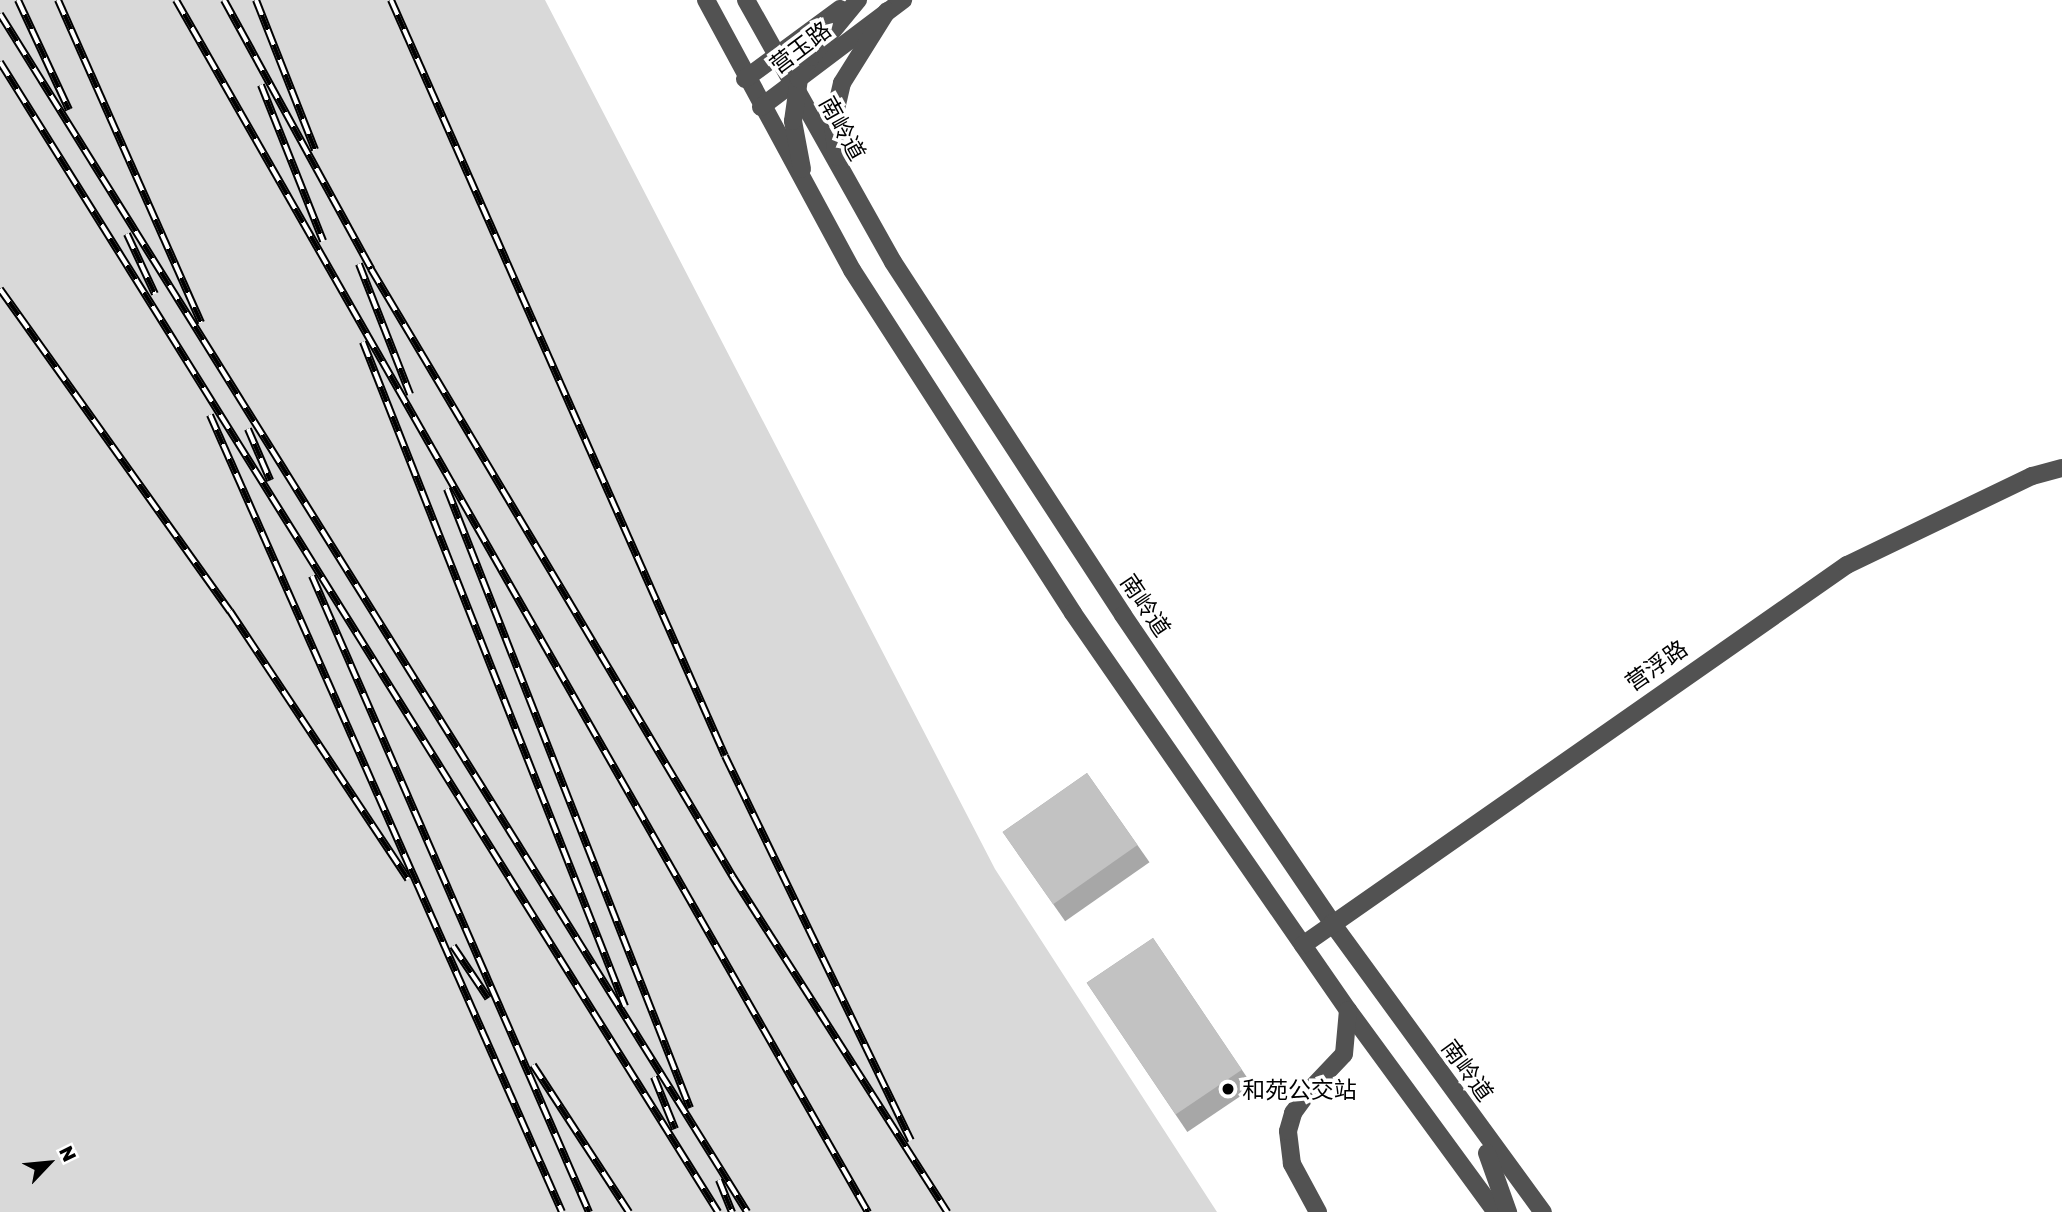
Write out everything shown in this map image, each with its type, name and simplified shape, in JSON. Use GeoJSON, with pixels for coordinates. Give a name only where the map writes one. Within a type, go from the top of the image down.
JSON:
{"type":"FeatureCollection","features":[{"type":"Feature","properties":{"kind":"street"},"geometry":{"type":"LineString","coordinates":[[706,0],[745,79],[815,205],[1073,613],[1348,1010],[1496,1212]]}},
{"type":"Feature","properties":{"kind":"street","name":"南岭道"},"geometry":{"type":"LineString","coordinates":[[746,0],[776,58],[796,86],[848,188],[1123,615],[1332,923],[1543,1212]]}},
{"type":"Feature","properties":{"kind":"street","name":"营玉路"},"geometry":{"type":"LineString","coordinates":[[745,79],[851,0]]}},
{"type":"Feature","properties":{"kind":"street"},"geometry":{"type":"LineString","coordinates":[[815,205],[795,135],[796,86],[811,57],[858,0]]}},
{"type":"Feature","properties":{"kind":"street","name":"营玉路"},"geometry":{"type":"LineString","coordinates":[[761,107],[796,86],[902,0]]}},
{"type":"Feature","properties":{"kind":"street"},"geometry":{"type":"LineString","coordinates":[[848,188],[833,137],[836,101],[850,66],[887,11]]}},
{"type":"Feature","properties":{"kind":"street","name":"营浮路"},"geometry":{"type":"LineString","coordinates":[[1303,945],[1847,565],[2032,476],[2062,468]]}},
{"type":"Feature","properties":{"kind":"street"},"geometry":{"type":"LineString","coordinates":[[1318,1212],[1292,1164],[1288,1131],[1293,1113],[1308,1092],[1345,1054],[1348,1010]]}},
{"type":"Feature","properties":{"kind":"street"},"geometry":{"type":"LineString","coordinates":[[1470,1115],[1497,1175],[1508,1212]]}},
{"type":"Feature","properties":{"kind":"shaded area"},"geometry":{"type":"Polygon","coordinates":[[[0,0],[545,0],[995,869],[1217,1212],[0,1212],[0,0]]]}},
{"type":"Feature","properties":{"kind":"building"},"geometry":{"type":"Polygon","coordinates":[[[1087,773],[1137,845],[1053,904],[1003,832],[1087,773]]]}},
{"type":"Feature","properties":{"kind":"building"},"geometry":{"type":"Polygon","coordinates":[[[1153,938],[1242,1070],[1176,1115],[1087,983],[1153,938]]]}},
{"type":"Feature","properties":{"kind":"railway"},"geometry":{"type":"LineString","coordinates":[[18,0],[69,110]]}},
{"type":"Feature","properties":{"kind":"railway"},"geometry":{"type":"LineString","coordinates":[[58,0],[201,323]]}},
{"type":"Feature","properties":{"kind":"railway"},"geometry":{"type":"LineString","coordinates":[[176,0],[868,1212]]}},
{"type":"Feature","properties":{"kind":"railway"},"geometry":{"type":"LineString","coordinates":[[224,0],[371,269],[733,877],[947,1212]]}},
{"type":"Feature","properties":{"kind":"railway"},"geometry":{"type":"LineString","coordinates":[[256,0],[315,150]]}},
{"type":"Feature","properties":{"kind":"railway"},"geometry":{"type":"LineString","coordinates":[[391,0],[725,756],[911,1140]]}},
{"type":"Feature","properties":{"kind":"railway"},"geometry":{"type":"LineString","coordinates":[[0,14],[747,1212]]}},
{"type":"Feature","properties":{"kind":"railway"},"geometry":{"type":"LineString","coordinates":[[0,62],[718,1212]]}},
{"type":"Feature","properties":{"kind":"railway"},"geometry":{"type":"LineString","coordinates":[[261,85],[323,241]]}},
{"type":"Feature","properties":{"kind":"railway"},"geometry":{"type":"LineString","coordinates":[[127,234],[155,294]]}},
{"type":"Feature","properties":{"kind":"railway"},"geometry":{"type":"LineString","coordinates":[[359,264],[410,394]]}},
{"type":"Feature","properties":{"kind":"railway"},"geometry":{"type":"LineString","coordinates":[[0,289],[230,611],[408,879]]}},
{"type":"Feature","properties":{"kind":"railway"},"geometry":{"type":"LineString","coordinates":[[363,342],[625,1006]]}},
{"type":"Feature","properties":{"kind":"railway"},"geometry":{"type":"LineString","coordinates":[[210,415],[562,1212]]}},
{"type":"Feature","properties":{"kind":"railway"},"geometry":{"type":"LineString","coordinates":[[248,429],[270,480]]}},
{"type":"Feature","properties":{"kind":"railway"},"geometry":{"type":"LineString","coordinates":[[447,489],[690,1108]]}},
{"type":"Feature","properties":{"kind":"railway"},"geometry":{"type":"LineString","coordinates":[[312,576],[589,1212]]}},
{"type":"Feature","properties":{"kind":"railway"},"geometry":{"type":"LineString","coordinates":[[453,946],[488,998]]}},
{"type":"Feature","properties":{"kind":"railway"},"geometry":{"type":"LineString","coordinates":[[533,1065],[629,1212]]}},
{"type":"Feature","properties":{"kind":"railway"},"geometry":{"type":"LineString","coordinates":[[654,1077],[675,1129]]}},
{"type":"Feature","properties":{"kind":"railway"},"geometry":{"type":"LineString","coordinates":[[719,1180],[732,1212]]}},
{"type":"Feature","properties":{"kind":"place","name":"和苑公交站"},"geometry":{"type":"Point","coordinates":[1228,1089]}}]}
